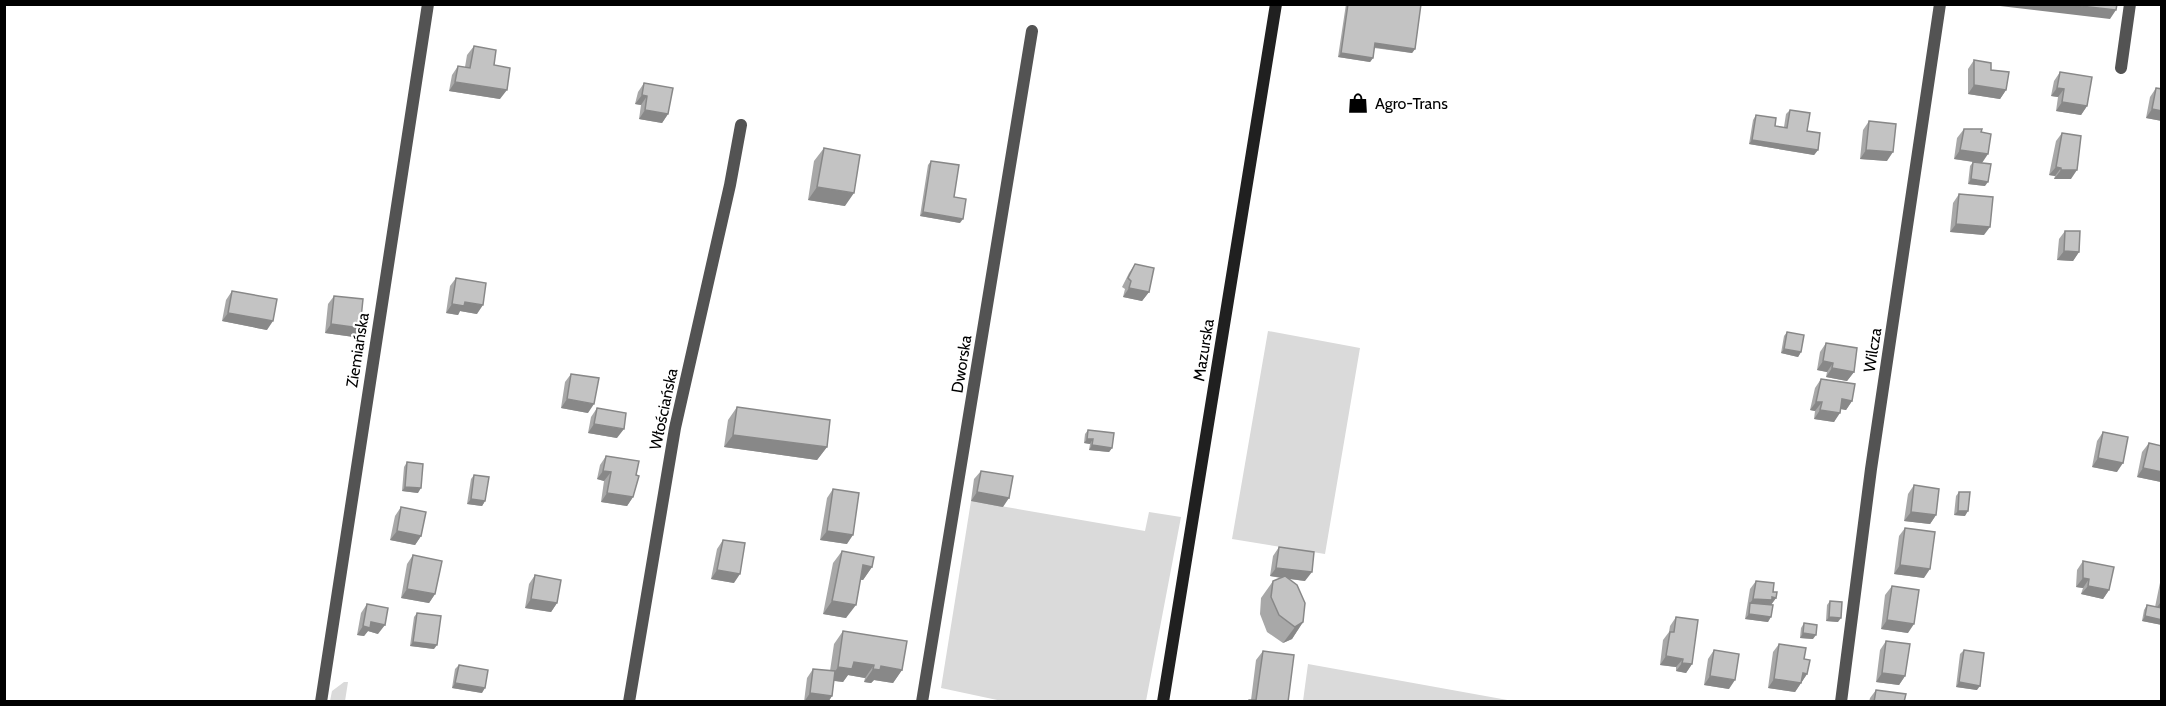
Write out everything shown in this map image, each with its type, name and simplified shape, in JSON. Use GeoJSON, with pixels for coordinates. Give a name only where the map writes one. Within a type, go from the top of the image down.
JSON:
{"type":"FeatureCollection","features":[{"type":"Feature","properties":{"kind":"main road","name":"Mazurska"},"geometry":{"type":"LineString","coordinates":[[1163,702],[1276,4]]}},
{"type":"Feature","properties":{"kind":"street","name":"Ziemiańska"},"geometry":{"type":"LineString","coordinates":[[321,702],[428,4]]}},
{"type":"Feature","properties":{"kind":"street","name":"Wilcza"},"geometry":{"type":"LineString","coordinates":[[1841,702],[1871,469],[1940,4]]}},
{"type":"Feature","properties":{"kind":"street"},"geometry":{"type":"LineString","coordinates":[[2121,68],[2130,4]]}},
{"type":"Feature","properties":{"kind":"street","name":"Dworska"},"geometry":{"type":"LineString","coordinates":[[922,702],[1032,32]]}},
{"type":"Feature","properties":{"kind":"street","name":"Włościańska"},"geometry":{"type":"LineString","coordinates":[[629,702],[675,428],[730,185],[741,125]]}},
{"type":"Feature","properties":{"kind":"shaded area"},"geometry":{"type":"Polygon","coordinates":[[[1268,331],[1360,348],[1325,554],[1232,539],[1268,331]]]}},
{"type":"Feature","properties":{"kind":"shaded area"},"geometry":{"type":"Polygon","coordinates":[[[971,501],[1145,531],[1149,512],[1181,517],[1146,701],[1002,701],[941,688],[971,501]]]}},
{"type":"Feature","properties":{"kind":"shaded area"},"geometry":{"type":"Polygon","coordinates":[[[1308,664],[1513,701],[1303,701],[1308,664]]]}},
{"type":"Feature","properties":{"kind":"shaded area"},"geometry":{"type":"Polygon","coordinates":[[[344,682],[348,682],[345,701],[330,701],[332,691],[344,682]]]}},
{"type":"Feature","properties":{"kind":"building"},"geometry":{"type":"Polygon","coordinates":[[[1348,4],[1421,4],[1415,49],[1375,43],[1373,58],[1341,53],[1348,4]]]}},
{"type":"Feature","properties":{"kind":"building"},"geometry":{"type":"Polygon","coordinates":[[[2063,4],[2117,4],[2116,10],[2063,4]]]}},
{"type":"Feature","properties":{"kind":"building"},"geometry":{"type":"Polygon","coordinates":[[[474,46],[496,50],[494,65],[510,68],[507,90],[455,82],[458,66],[470,68],[474,46]]]}},
{"type":"Feature","properties":{"kind":"building"},"geometry":{"type":"Polygon","coordinates":[[[1974,60],[1991,63],[1991,70],[2009,72],[2006,90],[1974,85],[1974,60]]]}},
{"type":"Feature","properties":{"kind":"building"},"geometry":{"type":"Polygon","coordinates":[[[2060,72],[2092,77],[2087,106],[2062,102],[2064,89],[2057,88],[2060,72]]]}},
{"type":"Feature","properties":{"kind":"building"},"geometry":{"type":"Polygon","coordinates":[[[644,83],[673,88],[668,114],[645,110],[647,96],[642,95],[644,83]]]}},
{"type":"Feature","properties":{"kind":"building"},"geometry":{"type":"Polygon","coordinates":[[[2156,88],[2162,89],[2162,111],[2152,109],[2156,88]]]}},
{"type":"Feature","properties":{"kind":"building"},"geometry":{"type":"Polygon","coordinates":[[[1790,110],[1810,113],[1807,131],[1820,133],[1818,150],[1752,140],[1756,115],[1776,118],[1775,126],[1787,128],[1790,110]]]}},
{"type":"Feature","properties":{"kind":"building"},"geometry":{"type":"Polygon","coordinates":[[[1869,121],[1896,124],[1893,152],[1866,150],[1869,121]]]}},
{"type":"Feature","properties":{"kind":"building"},"geometry":{"type":"Polygon","coordinates":[[[1964,129],[1982,129],[1981,132],[1991,134],[1988,154],[1960,150],[1964,129]]]}},
{"type":"Feature","properties":{"kind":"building"},"geometry":{"type":"Polygon","coordinates":[[[2062,133],[2081,136],[2077,170],[2061,170],[2056,167],[2062,133]]]}},
{"type":"Feature","properties":{"kind":"building"},"geometry":{"type":"Polygon","coordinates":[[[824,148],[860,155],[854,193],[817,187],[824,148]]]}},
{"type":"Feature","properties":{"kind":"building"},"geometry":{"type":"Polygon","coordinates":[[[931,161],[959,165],[954,197],[966,199],[963,219],[923,212],[931,161]]]}},
{"type":"Feature","properties":{"kind":"building"},"geometry":{"type":"Polygon","coordinates":[[[1973,162],[1991,164],[1988,182],[1971,179],[1973,162]]]}},
{"type":"Feature","properties":{"kind":"building"},"geometry":{"type":"Polygon","coordinates":[[[1959,194],[1993,197],[1990,227],[1956,224],[1959,194]]]}},
{"type":"Feature","properties":{"kind":"building"},"geometry":{"type":"Polygon","coordinates":[[[2065,231],[2080,231],[2079,252],[2064,251],[2065,231]]]}},
{"type":"Feature","properties":{"kind":"building"},"geometry":{"type":"Polygon","coordinates":[[[1135,264],[1154,268],[1149,292],[1129,288],[1131,281],[1128,278],[1135,264]]]}},
{"type":"Feature","properties":{"kind":"building"},"geometry":{"type":"Polygon","coordinates":[[[456,278],[486,283],[483,305],[465,302],[464,306],[452,304],[456,278]]]}},
{"type":"Feature","properties":{"kind":"building"},"geometry":{"type":"Polygon","coordinates":[[[232,291],[277,299],[273,321],[228,313],[232,291]]]}},
{"type":"Feature","properties":{"kind":"building"},"geometry":{"type":"Polygon","coordinates":[[[334,296],[363,299],[360,328],[331,324],[334,296]]]}},
{"type":"Feature","properties":{"kind":"building"},"geometry":{"type":"Polygon","coordinates":[[[1787,332],[1804,335],[1801,352],[1784,349],[1787,332]]]}},
{"type":"Feature","properties":{"kind":"building"},"geometry":{"type":"Polygon","coordinates":[[[1826,343],[1857,348],[1854,372],[1832,368],[1833,363],[1823,361],[1826,343]]]}},
{"type":"Feature","properties":{"kind":"building"},"geometry":{"type":"Polygon","coordinates":[[[571,374],[599,378],[594,404],[567,399],[571,374]]]}},
{"type":"Feature","properties":{"kind":"building"},"geometry":{"type":"Polygon","coordinates":[[[1821,379],[1855,384],[1852,401],[1842,399],[1840,413],[1820,410],[1822,402],[1816,402],[1821,379]]]}},
{"type":"Feature","properties":{"kind":"building"},"geometry":{"type":"Polygon","coordinates":[[[737,407],[830,420],[827,447],[733,435],[737,407]]]}},
{"type":"Feature","properties":{"kind":"building"},"geometry":{"type":"Polygon","coordinates":[[[597,408],[626,413],[624,429],[594,424],[597,408]]]}},
{"type":"Feature","properties":{"kind":"building"},"geometry":{"type":"Polygon","coordinates":[[[1088,430],[1114,433],[1112,448],[1092,445],[1093,439],[1087,439],[1088,430]]]}},
{"type":"Feature","properties":{"kind":"building"},"geometry":{"type":"Polygon","coordinates":[[[2103,432],[2128,437],[2123,463],[2098,458],[2103,432]]]}},
{"type":"Feature","properties":{"kind":"building"},"geometry":{"type":"Polygon","coordinates":[[[2149,443],[2162,446],[2162,472],[2143,468],[2149,443]]]}},
{"type":"Feature","properties":{"kind":"building"},"geometry":{"type":"Polygon","coordinates":[[[606,456],[639,461],[636,475],[639,476],[633,497],[607,493],[611,472],[603,471],[606,456]]]}},
{"type":"Feature","properties":{"kind":"building"},"geometry":{"type":"Polygon","coordinates":[[[407,462],[423,464],[421,488],[405,487],[407,462]]]}},
{"type":"Feature","properties":{"kind":"building"},"geometry":{"type":"Polygon","coordinates":[[[981,471],[1013,476],[1009,498],[977,492],[981,471]]]}},
{"type":"Feature","properties":{"kind":"building"},"geometry":{"type":"Polygon","coordinates":[[[474,475],[489,477],[485,501],[471,499],[474,475]]]}},
{"type":"Feature","properties":{"kind":"building"},"geometry":{"type":"Polygon","coordinates":[[[1914,485],[1939,489],[1936,515],[1911,512],[1914,485]]]}},
{"type":"Feature","properties":{"kind":"building"},"geometry":{"type":"Polygon","coordinates":[[[833,489],[859,493],[853,535],[827,531],[833,489]]]}},
{"type":"Feature","properties":{"kind":"building"},"geometry":{"type":"Polygon","coordinates":[[[1959,492],[1970,492],[1968,511],[1958,511],[1959,492]]]}},
{"type":"Feature","properties":{"kind":"building"},"geometry":{"type":"Polygon","coordinates":[[[401,507],[426,512],[421,536],[397,531],[401,507]]]}},
{"type":"Feature","properties":{"kind":"building"},"geometry":{"type":"Polygon","coordinates":[[[1905,528],[1935,532],[1930,569],[1900,565],[1905,528]]]}},
{"type":"Feature","properties":{"kind":"building"},"geometry":{"type":"Polygon","coordinates":[[[723,540],[745,543],[740,574],[717,570],[723,540]]]}},
{"type":"Feature","properties":{"kind":"building"},"geometry":{"type":"Polygon","coordinates":[[[1279,547],[1314,552],[1312,572],[1276,568],[1279,547]]]}},
{"type":"Feature","properties":{"kind":"building"},"geometry":{"type":"Polygon","coordinates":[[[842,551],[874,557],[872,567],[863,565],[856,605],[832,601],[842,551]]]}},
{"type":"Feature","properties":{"kind":"building"},"geometry":{"type":"Polygon","coordinates":[[[413,555],[442,561],[435,594],[407,589],[413,555]]]}},
{"type":"Feature","properties":{"kind":"building"},"geometry":{"type":"Polygon","coordinates":[[[2083,561],[2114,567],[2109,590],[2088,586],[2089,579],[2083,578],[2083,561]]]}},
{"type":"Feature","properties":{"kind":"building"},"geometry":{"type":"Polygon","coordinates":[[[535,575],[561,580],[557,603],[531,599],[535,575]]]}},
{"type":"Feature","properties":{"kind":"building"},"geometry":{"type":"Polygon","coordinates":[[[1285,576],[1297,585],[1305,603],[1303,622],[1295,627],[1279,615],[1271,597],[1273,581],[1285,576]]]}},
{"type":"Feature","properties":{"kind":"building"},"geometry":{"type":"Polygon","coordinates":[[[1756,581],[1774,583],[1773,592],[1777,592],[1776,598],[1772,597],[1772,600],[1753,599],[1756,581]]]}},
{"type":"Feature","properties":{"kind":"building"},"geometry":{"type":"Polygon","coordinates":[[[1892,586],[1919,590],[1914,624],[1887,620],[1892,586]]]}},
{"type":"Feature","properties":{"kind":"building"},"geometry":{"type":"Polygon","coordinates":[[[1830,601],[1842,602],[1841,618],[1829,617],[1830,601]]]}},
{"type":"Feature","properties":{"kind":"building"},"geometry":{"type":"Polygon","coordinates":[[[1750,603],[1773,605],[1771,617],[1749,614],[1750,603]]]}},
{"type":"Feature","properties":{"kind":"building"},"geometry":{"type":"Polygon","coordinates":[[[367,604],[388,608],[385,625],[371,622],[370,628],[363,626],[367,604]]]}},
{"type":"Feature","properties":{"kind":"building"},"geometry":{"type":"Polygon","coordinates":[[[2147,605],[2162,608],[2162,620],[2145,616],[2147,605]]]}},
{"type":"Feature","properties":{"kind":"building"},"geometry":{"type":"Polygon","coordinates":[[[417,613],[441,616],[437,645],[413,642],[417,613]]]}},
{"type":"Feature","properties":{"kind":"building"},"geometry":{"type":"Polygon","coordinates":[[[1676,617],[1698,620],[1692,664],[1682,663],[1683,659],[1666,656],[1670,632],[1674,632],[1676,617]]]}},
{"type":"Feature","properties":{"kind":"building"},"geometry":{"type":"Polygon","coordinates":[[[1804,623],[1817,625],[1816,635],[1803,633],[1804,623]]]}},
{"type":"Feature","properties":{"kind":"building"},"geometry":{"type":"Polygon","coordinates":[[[843,631],[907,641],[902,670],[881,666],[880,670],[873,669],[874,665],[854,662],[852,669],[838,667],[843,631]]]}},
{"type":"Feature","properties":{"kind":"building"},"geometry":{"type":"Polygon","coordinates":[[[1886,641],[1910,644],[1905,676],[1882,673],[1886,641]]]}},
{"type":"Feature","properties":{"kind":"building"},"geometry":{"type":"Polygon","coordinates":[[[1779,644],[1806,648],[1804,659],[1810,660],[1807,674],[1803,673],[1801,683],[1774,679],[1779,644]]]}},
{"type":"Feature","properties":{"kind":"building"},"geometry":{"type":"Polygon","coordinates":[[[1714,650],[1739,654],[1735,680],[1710,676],[1714,650]]]}},
{"type":"Feature","properties":{"kind":"building"},"geometry":{"type":"Polygon","coordinates":[[[1964,650],[1984,653],[1980,686],[1959,682],[1964,650]]]}},
{"type":"Feature","properties":{"kind":"building"},"geometry":{"type":"Polygon","coordinates":[[[1263,651],[1294,655],[1288,702],[1248,702],[1256,700],[1263,651]]]}},
{"type":"Feature","properties":{"kind":"building"},"geometry":{"type":"Polygon","coordinates":[[[459,665],[488,670],[485,688],[455,683],[459,665]]]}},
{"type":"Feature","properties":{"kind":"building"},"geometry":{"type":"Polygon","coordinates":[[[813,669],[835,671],[832,696],[810,693],[813,669]]]}},
{"type":"Feature","properties":{"kind":"building"},"geometry":{"type":"Polygon","coordinates":[[[1876,690],[1906,694],[1904,702],[1874,702],[1876,690]]]}},
{"type":"Feature","properties":{"kind":"place","name":"Agro-Trans"},"geometry":{"type":"Point","coordinates":[1358,103]}}]}
